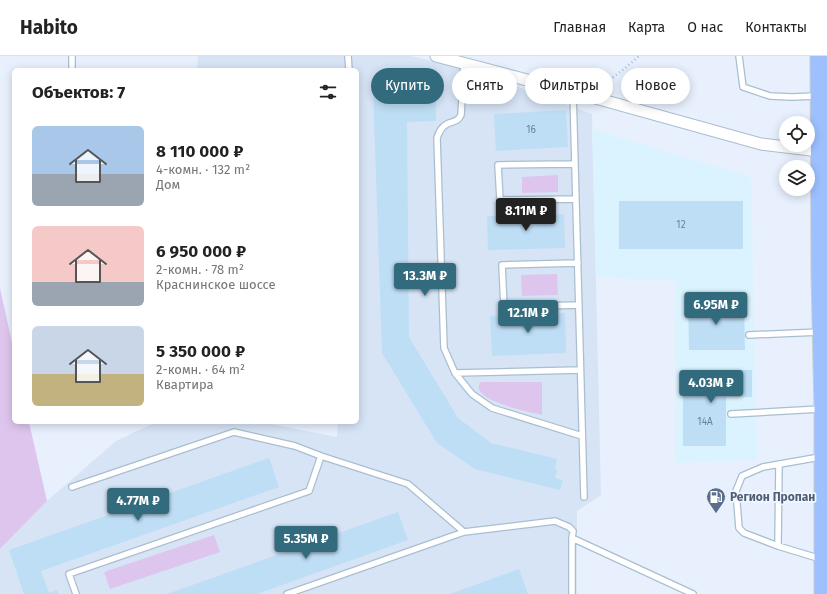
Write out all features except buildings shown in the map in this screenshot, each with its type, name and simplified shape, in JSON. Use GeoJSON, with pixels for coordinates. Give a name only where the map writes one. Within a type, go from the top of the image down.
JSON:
{"type":"FeatureCollection","features":[{"type":"Feature","properties":{"kind":"main road"},"geometry":{"type":"LineString","coordinates":[[819,56],[819,151],[824,221],[820,332],[825,438],[823,456],[825,559],[824,594]]}},
{"type":"Feature","properties":{"kind":"street"},"geometry":{"type":"LineString","coordinates":[[436,56],[525,79]]}},
{"type":"Feature","properties":{"kind":"street"},"geometry":{"type":"LineString","coordinates":[[613,103],[761,144],[819,151]]}},
{"type":"Feature","properties":{"kind":"lane"},"geometry":{"type":"LineString","coordinates":[[72,56],[72,68]]}},
{"type":"Feature","properties":{"kind":"lane"},"geometry":{"type":"LineString","coordinates":[[348,56],[349,68]]}},
{"type":"Feature","properties":{"kind":"lane"},"geometry":{"type":"LineString","coordinates":[[738,56],[743,87],[770,96],[819,96]]}},
{"type":"Feature","properties":{"kind":"lane"},"geometry":{"type":"LineString","coordinates":[[464,63],[461,115],[457,121],[447,124],[441,129],[437,138],[444,348],[455,373],[472,394],[492,408],[582,436]]}},
{"type":"Feature","properties":{"kind":"lane"},"geometry":{"type":"LineString","coordinates":[[573,104],[584,497]]}},
{"type":"Feature","properties":{"kind":"lane"},"geometry":{"type":"LineString","coordinates":[[575,164],[498,166],[500,200],[576,199]]}},
{"type":"Feature","properties":{"kind":"lane"},"geometry":{"type":"LineString","coordinates":[[578,263],[502,265],[504,307],[579,305]]}},
{"type":"Feature","properties":{"kind":"lane"},"geometry":{"type":"LineString","coordinates":[[750,336],[820,332]]}},
{"type":"Feature","properties":{"kind":"lane"},"geometry":{"type":"LineString","coordinates":[[455,373],[580,370]]}},
{"type":"Feature","properties":{"kind":"lane"},"geometry":{"type":"LineString","coordinates":[[731,414],[823,409]]}},
{"type":"Feature","properties":{"kind":"lane"},"geometry":{"type":"LineString","coordinates":[[72,487],[234,432],[295,446],[408,484],[464,532]]}},
{"type":"Feature","properties":{"kind":"lane"},"geometry":{"type":"LineString","coordinates":[[76,594],[70,574],[309,491],[321,456]]}},
{"type":"Feature","properties":{"kind":"lane"},"geometry":{"type":"LineString","coordinates":[[823,456],[763,467],[742,476],[736,491],[739,528],[744,533],[778,546],[825,559]]}},
{"type":"Feature","properties":{"kind":"lane"},"geometry":{"type":"LineString","coordinates":[[778,464],[778,546]]}},
{"type":"Feature","properties":{"kind":"lane"},"geometry":{"type":"LineString","coordinates":[[287,594],[464,532],[554,521],[570,527],[573,531],[572,594]]}},
{"type":"Feature","properties":{"kind":"lane"},"geometry":{"type":"LineString","coordinates":[[572,538],[693,594]]}},
{"type":"Feature","properties":{"kind":"path"},"geometry":{"type":"LineString","coordinates":[[613,78],[639,56]]}},
{"type":"Feature","properties":{"kind":"shaded area"},"geometry":{"type":"Polygon","coordinates":[[[198,56],[410,56],[464,68],[452,68],[452,104],[517,104],[517,87],[525,89],[525,104],[565,104],[592,114],[601,495],[577,511],[577,594],[0,594],[0,549],[47,501],[116,441],[152,424],[271,424],[337,437],[338,424],[359,424],[359,68],[197,68],[198,56]]]}},
{"type":"Feature","properties":{"kind":"shaded area"},"geometry":{"type":"Polygon","coordinates":[[[592,129],[751,177],[757,460],[675,463],[675,281],[596,277],[592,129]]]}},
{"type":"Feature","properties":{"kind":"shaded area"},"geometry":{"type":"Polygon","coordinates":[[[558,175],[558,192],[522,193],[522,177],[558,175]]]}},
{"type":"Feature","properties":{"kind":"shaded area"},"geometry":{"type":"Polygon","coordinates":[[[557,274],[558,295],[522,296],[521,275],[557,274]]]}},
{"type":"Feature","properties":{"kind":"shaded area"},"geometry":{"type":"Polygon","coordinates":[[[0,288],[12,343],[12,424],[29,424],[47,501],[0,549],[0,288]]]}},
{"type":"Feature","properties":{"kind":"shaded area"},"geometry":{"type":"Polygon","coordinates":[[[480,382],[542,382],[542,415],[491,400],[480,391],[480,382]]]}},
{"type":"Feature","properties":{"kind":"shaded area"},"geometry":{"type":"Polygon","coordinates":[[[214,535],[220,552],[110,589],[104,572],[214,535]]]}},
{"type":"Feature","properties":{"kind":"place","name":"Регион Пропан"},"geometry":{"type":"Point","coordinates":[716,514]}}]}
